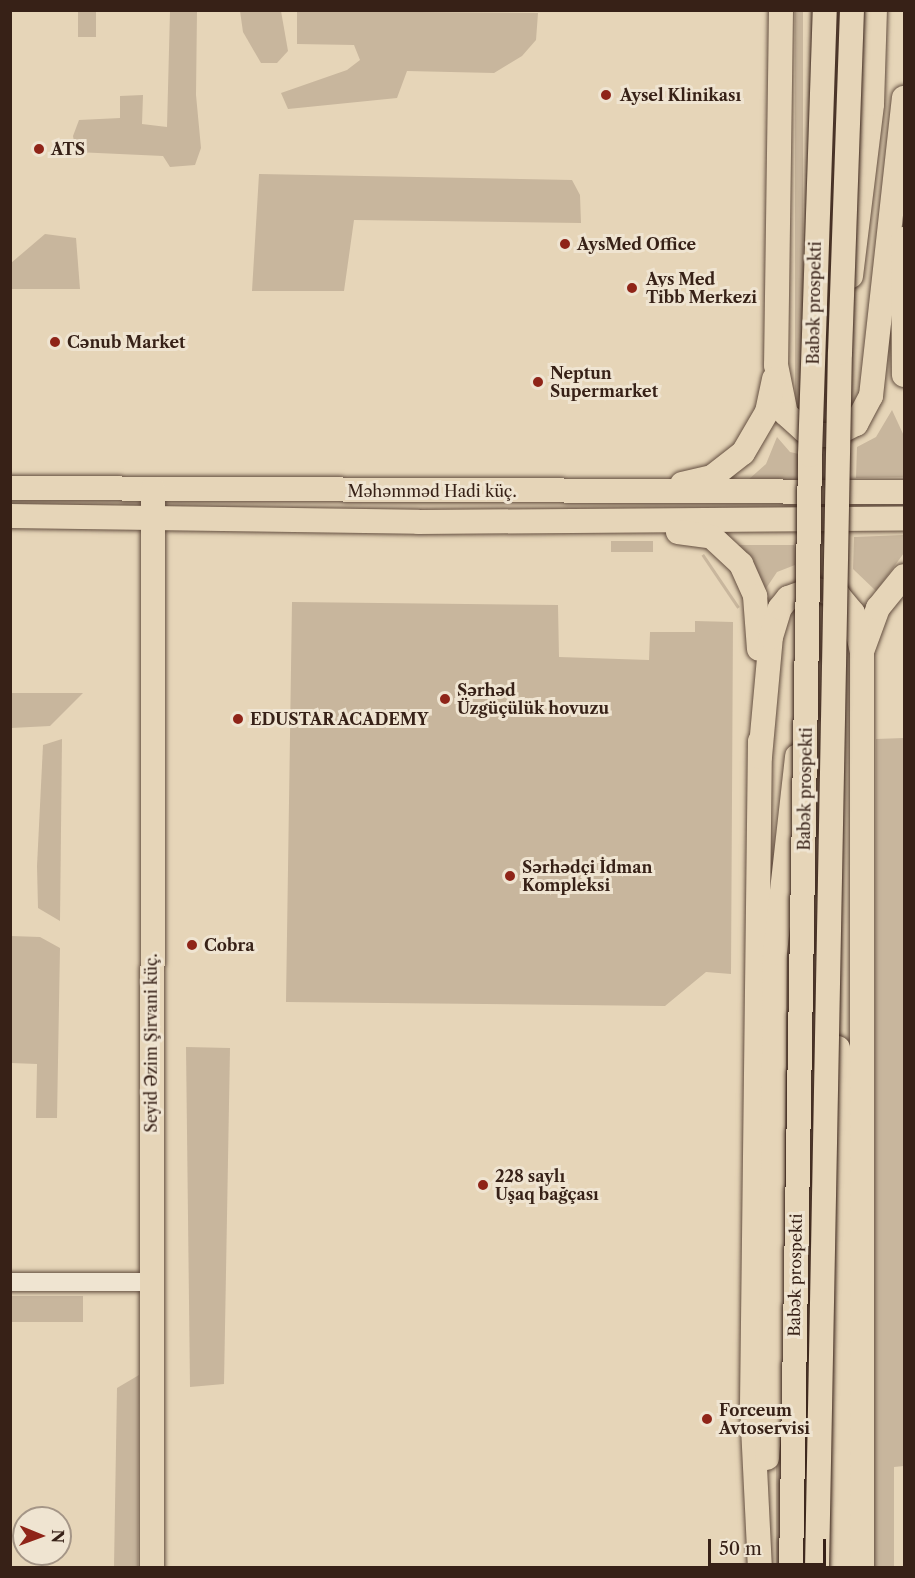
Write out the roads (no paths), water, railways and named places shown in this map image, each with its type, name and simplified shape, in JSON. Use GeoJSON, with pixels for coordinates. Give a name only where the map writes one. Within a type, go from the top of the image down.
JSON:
{"type":"FeatureCollection","features":[{"type":"Feature","properties":{"kind":"main road"},"geometry":{"type":"LineString","coordinates":[[626,493],[712,477],[743,453],[767,412],[776,365],[781,10]]}},
{"type":"Feature","properties":{"kind":"main road"},"geometry":{"type":"LineString","coordinates":[[816,222],[817,10]]}},
{"type":"Feature","properties":{"kind":"main road","name":"Babək prospekti"},"geometry":{"type":"LineString","coordinates":[[791,1568],[816,222],[825,10]]}},
{"type":"Feature","properties":{"kind":"main road","name":"Babək prospekti"},"geometry":{"type":"LineString","coordinates":[[817,1568],[840,353],[852,10]]}},
{"type":"Feature","properties":{"kind":"main road"},"geometry":{"type":"LineString","coordinates":[[840,353],[865,182],[875,10]]}},
{"type":"Feature","properties":{"kind":"main road"},"geometry":{"type":"LineString","coordinates":[[904,83],[904,375]]}},
{"type":"Feature","properties":{"kind":"main road"},"geometry":{"type":"LineString","coordinates":[[776,365],[786,414],[805,431],[834,435],[856,424],[865,412],[876,370],[904,98]]}},
{"type":"Feature","properties":{"kind":"main road","name":"Məhəmməd Hadi küç."},"geometry":{"type":"LineString","coordinates":[[10,488],[626,493],[854,494],[904,492]]}},
{"type":"Feature","properties":{"kind":"main road","name":"Seyid Əzim Şirvani küç."},"geometry":{"type":"LineString","coordinates":[[152,1568],[153,489]]}},
{"type":"Feature","properties":{"kind":"main road","name":"Məhəmməd Hadi küç."},"geometry":{"type":"LineString","coordinates":[[10,516],[418,522],[904,519]]}},
{"type":"Feature","properties":{"kind":"main road"},"geometry":{"type":"LineString","coordinates":[[418,522],[476,531],[678,532],[904,528]]}},
{"type":"Feature","properties":{"kind":"main road"},"geometry":{"type":"LineString","coordinates":[[678,532],[717,541],[732,553],[749,578],[758,615],[760,757],[752,1406],[760,1556]]}},
{"type":"Feature","properties":{"kind":"main road"},"geometry":{"type":"LineString","coordinates":[[862,651],[878,608],[904,576]]}},
{"type":"Feature","properties":{"kind":"main road"},"geometry":{"type":"LineString","coordinates":[[760,757],[771,637],[780,608],[788,598],[813,589],[838,595],[853,613],[862,651],[862,1568]]}},
{"type":"Feature","properties":{"kind":"main road"},"geometry":{"type":"LineString","coordinates":[[760,1556],[771,1406],[775,953],[807,679]]}},
{"type":"Feature","properties":{"kind":"main road"},"geometry":{"type":"LineString","coordinates":[[834,680],[839,1568]]}},
{"type":"Feature","properties":{"kind":"street"},"geometry":{"type":"LineString","coordinates":[[10,1282],[153,1282]]}},
{"type":"Feature","properties":{"kind":"place","name":"Aysel Klinikası"},"geometry":{"type":"Point","coordinates":[606,95]}},
{"type":"Feature","properties":{"kind":"place","name":"ATS"},"geometry":{"type":"Point","coordinates":[39,149]}},
{"type":"Feature","properties":{"kind":"place","name":"AysMed Office"},"geometry":{"type":"Point","coordinates":[565,244]}},
{"type":"Feature","properties":{"kind":"place","name":"Ays Med Tibb Merkezi"},"geometry":{"type":"Point","coordinates":[632,288]}},
{"type":"Feature","properties":{"kind":"place","name":"Cənub Market"},"geometry":{"type":"Point","coordinates":[55,342]}},
{"type":"Feature","properties":{"kind":"place","name":"Neptun Supermarket"},"geometry":{"type":"Point","coordinates":[538,382]}},
{"type":"Feature","properties":{"kind":"place","name":"Sərhəd Üzgüçülük hovuzu"},"geometry":{"type":"Point","coordinates":[445,699]}},
{"type":"Feature","properties":{"kind":"place","name":"EDUSTAR ACADEMY"},"geometry":{"type":"Point","coordinates":[238,719]}},
{"type":"Feature","properties":{"kind":"place","name":"Sərhədçi İdman Kompleksi"},"geometry":{"type":"Point","coordinates":[510,876]}},
{"type":"Feature","properties":{"kind":"place","name":"Cobra"},"geometry":{"type":"Point","coordinates":[192,945]}},
{"type":"Feature","properties":{"kind":"place","name":"228 saylı Uşaq bağçası"},"geometry":{"type":"Point","coordinates":[483,1185]}},
{"type":"Feature","properties":{"kind":"place","name":"Forceum Avtoservisi"},"geometry":{"type":"Point","coordinates":[707,1419]}}]}
